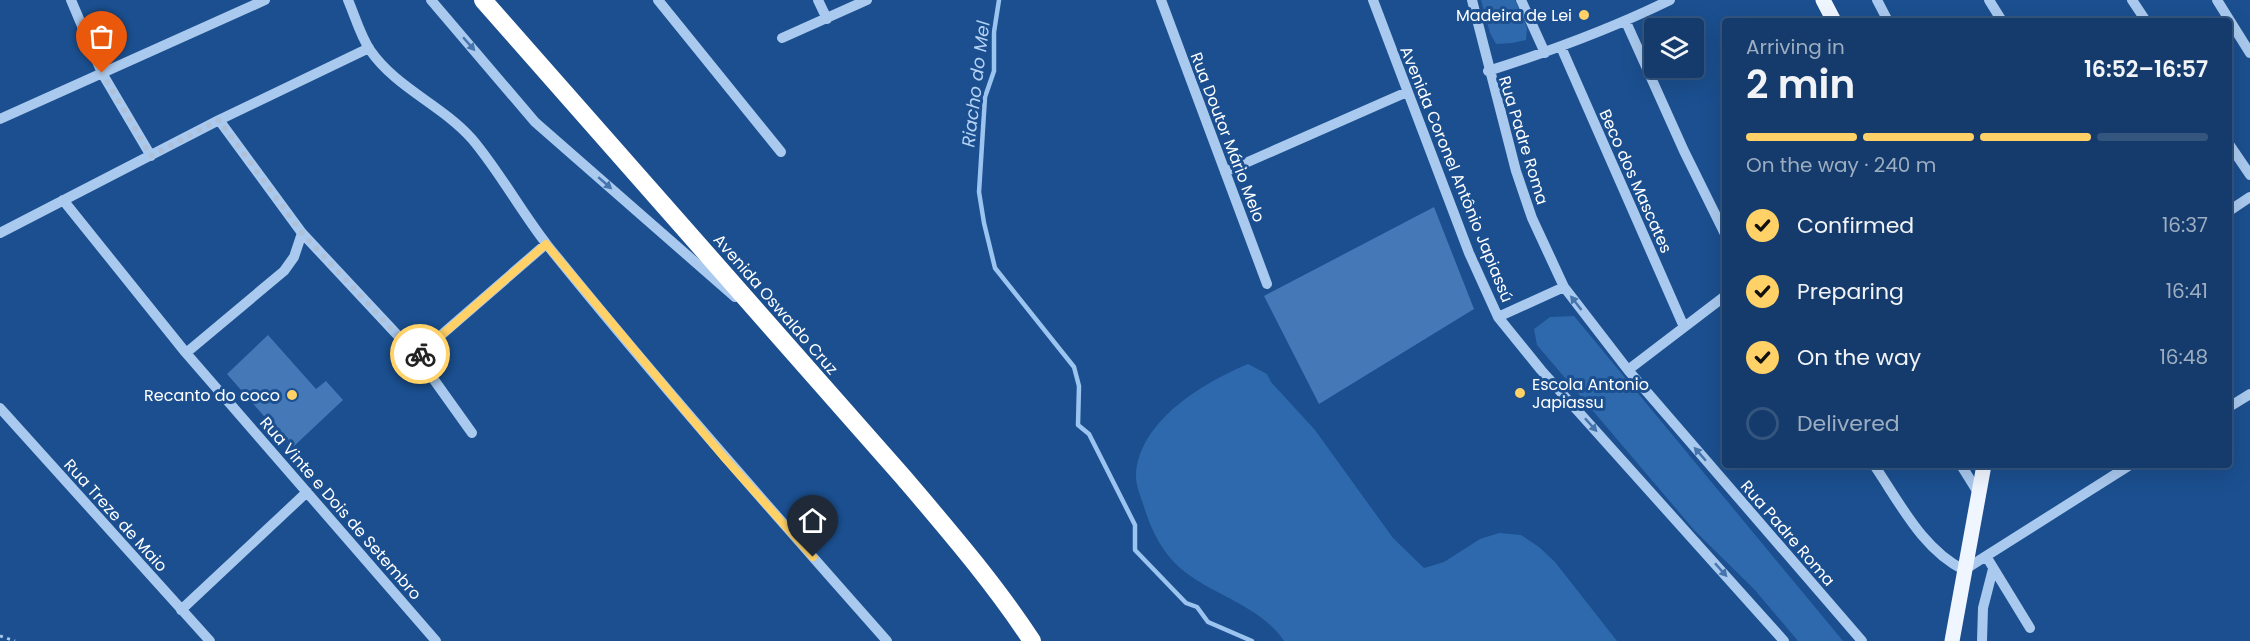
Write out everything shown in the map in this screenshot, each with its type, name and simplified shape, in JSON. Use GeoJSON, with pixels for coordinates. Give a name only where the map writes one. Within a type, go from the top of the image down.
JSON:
{"type":"FeatureCollection","features":[{"type":"Feature","properties":{"kind":"highway","name":"Avenida Oswaldo Cruz"},"geometry":{"type":"LineString","coordinates":[[483,0],[972,558],[1015,614],[1032,641]]}},
{"type":"Feature","properties":{"kind":"main road"},"geometry":{"type":"LineString","coordinates":[[1823,0],[1832,18]]}},
{"type":"Feature","properties":{"kind":"main road"},"geometry":{"type":"LineString","coordinates":[[1952,639],[1983,468]]}},
{"type":"Feature","properties":{"kind":"street"},"geometry":{"type":"LineString","coordinates":[[71,0],[102,73],[151,156]]}},
{"type":"Feature","properties":{"kind":"street"},"geometry":{"type":"LineString","coordinates":[[0,119],[265,0]]}},
{"type":"Feature","properties":{"kind":"street"},"geometry":{"type":"LineString","coordinates":[[348,0],[369,48],[379,61],[408,87],[449,117],[471,138],[546,244],[723,456],[887,641]]}},
{"type":"Feature","properties":{"kind":"street"},"geometry":{"type":"LineString","coordinates":[[431,0],[535,122],[771,329]]}},
{"type":"Feature","properties":{"kind":"street"},"geometry":{"type":"LineString","coordinates":[[658,0],[781,152]]}},
{"type":"Feature","properties":{"kind":"street"},"geometry":{"type":"LineString","coordinates":[[818,0],[827,19]]}},
{"type":"Feature","properties":{"kind":"street"},"geometry":{"type":"LineString","coordinates":[[782,38],[867,0]]}},
{"type":"Feature","properties":{"kind":"street","name":"Rua Doutor Mário Melo"},"geometry":{"type":"LineString","coordinates":[[1161,0],[1267,284]]}},
{"type":"Feature","properties":{"kind":"street","name":"Rua Padre Roma"},"geometry":{"type":"LineString","coordinates":[[1472,0],[1488,71],[1516,171],[1532,218],[1564,287],[1628,370],[1862,641]]}},
{"type":"Feature","properties":{"kind":"street"},"geometry":{"type":"LineString","coordinates":[[1521,0],[1545,53]]}},
{"type":"Feature","properties":{"kind":"street"},"geometry":{"type":"LineString","coordinates":[[1488,71],[1545,53],[1626,22],[1670,0]]}},
{"type":"Feature","properties":{"kind":"street"},"geometry":{"type":"LineString","coordinates":[[1877,0],[1886,18]]}},
{"type":"Feature","properties":{"kind":"street"},"geometry":{"type":"LineString","coordinates":[[1989,0],[2000,18]]}},
{"type":"Feature","properties":{"kind":"street"},"geometry":{"type":"LineString","coordinates":[[2132,0],[2144,18]]}},
{"type":"Feature","properties":{"kind":"street"},"geometry":{"type":"LineString","coordinates":[[2217,0],[2228,18]]}},
{"type":"Feature","properties":{"kind":"street","name":"Avenida Coronel Antônio Japiassú"},"geometry":{"type":"LineString","coordinates":[[1373,3],[1469,253],[1498,317],[1541,370],[1784,641]]}},
{"type":"Feature","properties":{"kind":"street"},"geometry":{"type":"LineString","coordinates":[[1626,22],[1684,151],[1722,228]]}},
{"type":"Feature","properties":{"kind":"street"},"geometry":{"type":"LineString","coordinates":[[2232,24],[2250,53]]}},
{"type":"Feature","properties":{"kind":"street","name":"Beco dos Mascates"},"geometry":{"type":"LineString","coordinates":[[1561,47],[1684,327]]}},
{"type":"Feature","properties":{"kind":"street"},"geometry":{"type":"LineString","coordinates":[[0,233],[219,120],[369,48]]}},
{"type":"Feature","properties":{"kind":"street"},"geometry":{"type":"LineString","coordinates":[[1225,172],[1407,93]]}},
{"type":"Feature","properties":{"kind":"street"},"geometry":{"type":"LineString","coordinates":[[219,120],[302,233],[417,356],[472,433]]}},
{"type":"Feature","properties":{"kind":"street"},"geometry":{"type":"LineString","coordinates":[[2232,148],[2250,175]]}},
{"type":"Feature","properties":{"kind":"street"},"geometry":{"type":"LineString","coordinates":[[2232,209],[2250,197]]}},
{"type":"Feature","properties":{"kind":"street","name":"Rua Vinte e Dois de Setembro"},"geometry":{"type":"LineString","coordinates":[[63,200],[186,353],[436,641]]}},
{"type":"Feature","properties":{"kind":"street"},"geometry":{"type":"LineString","coordinates":[[186,353],[284,271],[294,257],[302,233]]}},
{"type":"Feature","properties":{"kind":"street"},"geometry":{"type":"LineString","coordinates":[[417,356],[546,244]]}},
{"type":"Feature","properties":{"kind":"street"},"geometry":{"type":"LineString","coordinates":[[1498,317],[1564,287]]}},
{"type":"Feature","properties":{"kind":"street"},"geometry":{"type":"LineString","coordinates":[[1628,370],[1722,298]]}},
{"type":"Feature","properties":{"kind":"street"},"geometry":{"type":"LineString","coordinates":[[2232,405],[2250,394]]}},
{"type":"Feature","properties":{"kind":"street","name":"Rua Treze de Maio"},"geometry":{"type":"LineString","coordinates":[[0,408],[210,641]]}},
{"type":"Feature","properties":{"kind":"street"},"geometry":{"type":"LineString","coordinates":[[1876,468],[1920,533],[1935,551],[1948,562],[1964,570],[2122,468]]}},
{"type":"Feature","properties":{"kind":"street"},"geometry":{"type":"LineString","coordinates":[[1963,468],[1979,494]]}},
{"type":"Feature","properties":{"kind":"street"},"geometry":{"type":"LineString","coordinates":[[181,610],[308,492]]}},
{"type":"Feature","properties":{"kind":"street"},"geometry":{"type":"LineString","coordinates":[[1986,556],[2030,628]]}},
{"type":"Feature","properties":{"kind":"street"},"geometry":{"type":"LineString","coordinates":[[1982,641],[1983,608],[1993,569]]}},
{"type":"Feature","properties":{"kind":"path"},"geometry":{"type":"LineString","coordinates":[[0,636],[15,641]]}},
{"type":"Feature","properties":{"kind":"shaded area"},"geometry":{"type":"Polygon","coordinates":[[[1481,0],[1515,0],[1527,28],[1526,40],[1496,44],[1490,33],[1481,0]]]}},
{"type":"Feature","properties":{"kind":"shaded area"},"geometry":{"type":"Polygon","coordinates":[[[1574,316],[1843,641],[1798,641],[1754,589],[1695,531],[1537,345],[1534,329],[1550,317],[1574,316]]]}},
{"type":"Feature","properties":{"kind":"shaded area"},"geometry":{"type":"Polygon","coordinates":[[[1248,364],[1267,374],[1271,382],[1315,430],[1393,538],[1424,568],[1444,562],[1480,539],[1499,533],[1521,535],[1555,562],[1617,641],[1284,641],[1262,618],[1249,609],[1193,578],[1180,568],[1163,549],[1148,518],[1136,478],[1140,455],[1161,420],[1177,406],[1212,382],[1248,364]]]}},
{"type":"Feature","properties":{"kind":"building"},"geometry":{"type":"Polygon","coordinates":[[[1434,207],[1474,309],[1319,404],[1264,296],[1434,207]]]}},
{"type":"Feature","properties":{"kind":"building","name":"Recanto do coco"},"geometry":{"type":"Polygon","coordinates":[[[268,335],[316,389],[326,381],[343,400],[292,448],[227,374],[268,335]]]}},
{"type":"Feature","properties":{"kind":"waterway","name":"Riacho do Mel"},"geometry":{"type":"LineString","coordinates":[[999,0],[994,32],[994,71],[985,97],[979,192],[995,268],[1074,367],[1079,386],[1078,425],[1089,434],[1135,525],[1135,550],[1186,603],[1197,607],[1208,622],[1252,641]]}},
{"type":"Feature","properties":{"kind":"way so far"},"geometry":{"type":"LineString","coordinates":[[102,73],[151,156],[219,120],[302,233],[417,356],[420,354]]}},
{"type":"Feature","properties":{"kind":"place","name":"Madeira de Lei"},"geometry":{"type":"Point","coordinates":[1584,15]}},
{"type":"Feature","properties":{"kind":"place","name":"Escola Antonio Japiassu"},"geometry":{"type":"Point","coordinates":[1520,393]}},
{"type":"Feature","properties":{"kind":"place","name":"Recanto do coco"},"geometry":{"type":"Point","coordinates":[292,395]}},
{"type":"Feature","properties":{"kind":"route"},"geometry":{"type":"LineString","coordinates":[[420,354],[546,244],[723,456],[813,557]]}}]}
